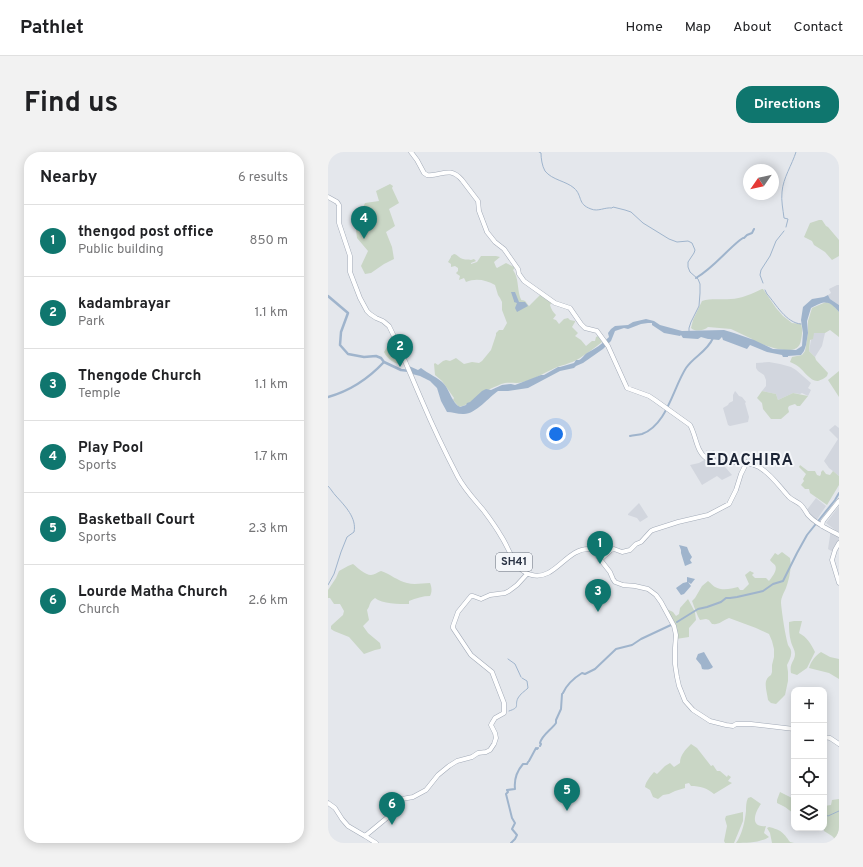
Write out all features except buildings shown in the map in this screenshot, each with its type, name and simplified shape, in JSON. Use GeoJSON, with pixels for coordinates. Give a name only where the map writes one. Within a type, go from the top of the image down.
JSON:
{"type":"FeatureCollection","features":[{"type":"Feature","properties":{"kind":"main road"},"geometry":{"type":"LineString","coordinates":[[411,152],[424,173],[427,175],[447,172],[460,177],[478,201],[479,211],[487,232],[495,242],[504,249],[518,269],[519,274],[524,281],[555,303],[570,308],[585,328],[597,331],[608,346],[627,388],[649,396],[690,425],[699,448],[706,459],[722,463],[747,462],[762,469],[773,478],[788,496],[806,512],[821,524],[839,534]]}},
{"type":"Feature","properties":{"kind":"main road","name":"SH41"},"geometry":{"type":"LineString","coordinates":[[328,197],[337,202],[339,205],[340,223],[350,256],[350,272],[360,298],[370,314],[388,324],[434,429],[460,479],[506,543],[514,562],[527,574],[543,576],[575,552],[585,549],[592,550],[610,572],[615,582],[623,585],[648,589],[656,595],[661,602],[674,626],[676,636],[675,664],[677,677],[685,701],[692,710],[710,721],[726,725],[751,724],[791,729]]}},
{"type":"Feature","properties":{"kind":"main road"},"geometry":{"type":"LineString","coordinates":[[600,560],[614,549],[622,552],[630,550],[642,541],[651,531],[678,522],[708,515],[729,504],[747,462]]}},
{"type":"Feature","properties":{"kind":"main road"},"geometry":{"type":"LineString","coordinates":[[821,524],[824,525],[824,522],[837,504]]}},
{"type":"Feature","properties":{"kind":"main road"},"geometry":{"type":"LineString","coordinates":[[821,524],[837,504]]}},
{"type":"Feature","properties":{"kind":"main road"},"geometry":{"type":"LineString","coordinates":[[839,543],[832,560],[839,583]]}},
{"type":"Feature","properties":{"kind":"main road"},"geometry":{"type":"LineString","coordinates":[[365,836],[388,817],[392,807],[402,799],[413,797],[426,790],[438,775],[457,761],[472,757],[478,753],[486,752],[490,750],[494,744],[496,738],[491,725],[496,718],[504,713],[504,703],[492,672],[469,652],[453,626],[458,612],[472,596],[481,599],[490,595],[508,592],[527,574]]}},
{"type":"Feature","properties":{"kind":"main road"},"geometry":{"type":"LineString","coordinates":[[827,738],[839,744]]}},
{"type":"Feature","properties":{"kind":"main road"},"geometry":{"type":"LineString","coordinates":[[328,803],[335,808],[348,826],[373,842]]}},
{"type":"Feature","properties":{"kind":"shaded area"},"geometry":{"type":"Polygon","coordinates":[[[839,285],[839,305],[830,299],[828,295],[831,293],[829,289],[839,285]]]}},
{"type":"Feature","properties":{"kind":"shaded area"},"geometry":{"type":"Polygon","coordinates":[[[814,332],[825,333],[822,346],[815,357],[809,351],[814,332]]]}},
{"type":"Feature","properties":{"kind":"shaded area"},"geometry":{"type":"Polygon","coordinates":[[[769,362],[791,367],[811,383],[808,388],[811,390],[808,396],[802,393],[793,393],[778,400],[776,394],[762,391],[766,386],[766,380],[764,375],[756,368],[756,363],[769,362]]]}},
{"type":"Feature","properties":{"kind":"shaded area"},"geometry":{"type":"Polygon","coordinates":[[[735,391],[746,402],[749,417],[748,422],[730,426],[728,425],[723,408],[733,401],[735,391]]]}},
{"type":"Feature","properties":{"kind":"shaded area"},"geometry":{"type":"Polygon","coordinates":[[[835,425],[839,428],[839,476],[829,468],[824,461],[838,439],[829,430],[835,425]]]}},
{"type":"Feature","properties":{"kind":"shaded area"},"geometry":{"type":"Polygon","coordinates":[[[706,450],[709,452],[714,450],[720,461],[732,475],[722,480],[717,476],[702,485],[690,465],[699,463],[706,459],[706,450]]]}},
{"type":"Feature","properties":{"kind":"shaded area"},"geometry":{"type":"Polygon","coordinates":[[[816,498],[826,506],[816,521],[806,511],[816,498]]]}},
{"type":"Feature","properties":{"kind":"shaded area"},"geometry":{"type":"Polygon","coordinates":[[[639,503],[648,517],[640,522],[637,518],[628,515],[639,503]]]}},
{"type":"Feature","properties":{"kind":"shaded area"},"geometry":{"type":"Polygon","coordinates":[[[839,506],[839,533],[826,523],[839,506]]]}},
{"type":"Feature","properties":{"kind":"shaded area"},"geometry":{"type":"Polygon","coordinates":[[[831,529],[839,535],[839,542],[833,552],[828,549],[831,529]]]}},
{"type":"Feature","properties":{"kind":"green space"},"geometry":{"type":"Polygon","coordinates":[[[390,184],[393,186],[392,188],[399,203],[389,209],[395,226],[386,232],[392,247],[394,259],[371,273],[365,274],[361,266],[368,251],[357,238],[355,222],[365,203],[379,201],[376,191],[390,184]]]}},
{"type":"Feature","properties":{"kind":"green space"},"geometry":{"type":"Polygon","coordinates":[[[822,220],[839,240],[839,256],[832,260],[825,252],[814,245],[812,241],[804,237],[810,223],[822,220]]]}},
{"type":"Feature","properties":{"kind":"green space"},"geometry":{"type":"Polygon","coordinates":[[[454,254],[463,259],[474,259],[476,261],[471,264],[477,262],[481,256],[500,257],[494,262],[497,268],[506,263],[514,267],[513,270],[521,300],[525,301],[529,306],[541,294],[552,302],[550,306],[556,315],[553,319],[559,324],[564,319],[568,318],[575,321],[572,327],[578,333],[575,336],[586,346],[592,341],[595,341],[596,337],[598,336],[602,342],[573,362],[554,368],[527,381],[499,385],[486,391],[468,404],[459,407],[442,381],[435,375],[434,364],[435,363],[438,365],[443,361],[450,361],[456,358],[464,364],[472,362],[479,363],[491,350],[496,333],[499,330],[503,330],[507,323],[502,310],[502,302],[495,285],[481,280],[466,282],[464,278],[459,280],[460,276],[456,273],[458,268],[455,266],[451,267],[451,264],[448,262],[454,254]]]}},
{"type":"Feature","properties":{"kind":"green space"},"geometry":{"type":"Polygon","coordinates":[[[762,289],[783,316],[792,323],[801,324],[801,340],[799,346],[794,349],[780,350],[772,348],[753,341],[752,339],[731,329],[708,327],[697,330],[691,328],[702,301],[739,298],[762,289]]]}},
{"type":"Feature","properties":{"kind":"green space"},"geometry":{"type":"Polygon","coordinates":[[[826,302],[832,304],[839,312],[839,337],[830,330],[825,333],[814,333],[813,339],[810,340],[809,351],[828,373],[824,378],[815,381],[798,366],[790,362],[792,357],[802,355],[805,351],[808,321],[812,308],[826,302]]]}},
{"type":"Feature","properties":{"kind":"green space"},"geometry":{"type":"Polygon","coordinates":[[[392,344],[398,352],[402,365],[392,361],[384,352],[387,347],[392,344]]]}},
{"type":"Feature","properties":{"kind":"green space"},"geometry":{"type":"Polygon","coordinates":[[[839,371],[839,397],[828,380],[839,371]]]}},
{"type":"Feature","properties":{"kind":"green space"},"geometry":{"type":"Polygon","coordinates":[[[762,391],[776,394],[778,400],[793,393],[808,396],[800,406],[795,404],[789,406],[789,412],[781,419],[771,419],[763,409],[762,403],[757,398],[762,391]]]}},
{"type":"Feature","properties":{"kind":"green space"},"geometry":{"type":"Polygon","coordinates":[[[800,465],[808,471],[815,471],[817,475],[820,476],[823,470],[826,474],[830,475],[833,471],[839,476],[839,485],[827,505],[810,493],[809,489],[805,489],[801,485],[806,474],[799,467],[800,465]]]}},
{"type":"Feature","properties":{"kind":"green space"},"geometry":{"type":"Polygon","coordinates":[[[782,552],[790,558],[791,562],[789,577],[781,603],[788,645],[791,653],[787,665],[788,681],[785,695],[776,704],[771,703],[768,700],[766,686],[768,677],[772,672],[774,657],[774,649],[769,634],[729,618],[714,624],[706,619],[700,620],[692,601],[702,586],[708,581],[714,587],[721,589],[738,587],[740,590],[743,590],[749,584],[745,575],[750,571],[754,573],[752,575],[755,578],[766,578],[769,581],[776,569],[775,565],[770,560],[775,553],[778,555],[782,552]]]}},
{"type":"Feature","properties":{"kind":"green space"},"geometry":{"type":"Polygon","coordinates":[[[353,564],[369,575],[373,575],[381,571],[407,583],[430,583],[431,588],[430,596],[409,601],[409,604],[386,603],[375,598],[370,603],[367,610],[369,620],[363,626],[368,633],[380,643],[381,648],[364,654],[349,637],[331,629],[331,626],[343,615],[344,611],[340,604],[334,604],[330,598],[328,598],[328,590],[339,571],[353,564]]]}},
{"type":"Feature","properties":{"kind":"green space"},"geometry":{"type":"Polygon","coordinates":[[[688,599],[695,612],[696,620],[689,628],[689,637],[676,639],[667,609],[673,612],[676,616],[679,614],[680,608],[688,599]]]}},
{"type":"Feature","properties":{"kind":"green space"},"geometry":{"type":"Polygon","coordinates":[[[802,621],[799,633],[808,641],[815,652],[807,668],[797,675],[791,673],[791,664],[794,659],[795,651],[791,644],[789,622],[802,621]]]}},
{"type":"Feature","properties":{"kind":"green space"},"geometry":{"type":"Polygon","coordinates":[[[821,652],[830,657],[839,659],[839,679],[829,673],[809,668],[817,655],[821,652]]]}},
{"type":"Feature","properties":{"kind":"green space"},"geometry":{"type":"Polygon","coordinates":[[[691,744],[697,748],[711,766],[713,765],[717,771],[720,771],[727,777],[728,775],[731,777],[728,781],[732,783],[714,794],[709,790],[697,786],[691,786],[689,783],[685,784],[685,788],[663,795],[658,799],[653,797],[650,790],[645,787],[648,779],[654,772],[657,774],[670,763],[674,767],[680,763],[682,755],[691,744]]]}},
{"type":"Feature","properties":{"kind":"green space"},"geometry":{"type":"Polygon","coordinates":[[[780,792],[791,798],[791,812],[777,803],[780,792]]]}},
{"type":"Feature","properties":{"kind":"green space"},"geometry":{"type":"Polygon","coordinates":[[[751,797],[761,804],[755,815],[755,822],[757,825],[766,826],[764,833],[769,837],[758,842],[736,843],[743,828],[747,801],[748,798],[751,797]]]}},
{"type":"Feature","properties":{"kind":"green space"},"geometry":{"type":"Polygon","coordinates":[[[839,799],[839,843],[824,831],[827,831],[827,806],[831,805],[832,800],[839,799]]]}},
{"type":"Feature","properties":{"kind":"green space"},"geometry":{"type":"Polygon","coordinates":[[[743,812],[743,821],[734,843],[725,843],[724,841],[727,826],[725,819],[726,816],[743,812]]]}},
{"type":"Feature","properties":{"kind":"green space"},"geometry":{"type":"Polygon","coordinates":[[[769,827],[781,832],[790,842],[794,843],[772,843],[770,833],[767,828],[769,827]]]}},
{"type":"Feature","properties":{"kind":"water"},"geometry":{"type":"Polygon","coordinates":[[[511,292],[515,292],[519,302],[525,302],[528,306],[517,312],[515,308],[517,303],[514,302],[511,292]]]}},
{"type":"Feature","properties":{"kind":"water"},"geometry":{"type":"Polygon","coordinates":[[[828,295],[830,299],[839,305],[839,312],[832,305],[826,302],[811,308],[807,321],[808,333],[806,345],[801,355],[783,357],[782,355],[767,352],[750,345],[747,349],[723,340],[722,337],[719,340],[701,337],[698,339],[683,338],[681,335],[664,333],[652,325],[652,323],[641,324],[628,329],[624,328],[615,331],[611,341],[603,349],[574,368],[560,371],[528,388],[498,391],[477,409],[468,414],[447,412],[441,401],[437,388],[430,381],[412,374],[409,366],[418,370],[421,368],[436,377],[446,387],[455,403],[460,407],[466,405],[486,389],[491,390],[502,385],[515,385],[544,375],[558,367],[574,363],[576,360],[579,360],[606,340],[609,337],[608,333],[615,326],[628,325],[633,322],[646,319],[654,321],[660,325],[682,331],[724,330],[754,340],[773,349],[796,350],[802,346],[803,333],[801,320],[803,307],[812,299],[828,295]]]}},
{"type":"Feature","properties":{"kind":"water"},"geometry":{"type":"Polygon","coordinates":[[[679,545],[687,547],[692,557],[690,560],[692,563],[685,566],[679,545]]]}},
{"type":"Feature","properties":{"kind":"water"},"geometry":{"type":"Polygon","coordinates":[[[687,577],[695,579],[691,584],[688,582],[691,586],[684,594],[681,595],[676,588],[687,582],[687,577]]]}},
{"type":"Feature","properties":{"kind":"water"},"geometry":{"type":"Polygon","coordinates":[[[704,652],[713,667],[706,670],[702,669],[701,665],[696,659],[698,654],[704,652]]]}},
{"type":"Feature","properties":{"kind":"waterway"},"geometry":{"type":"LineString","coordinates":[[539,152],[541,153],[545,171],[551,176],[574,188],[584,205],[587,207],[596,210],[613,207],[631,212],[643,223],[669,239],[677,242],[688,241],[692,243],[695,250],[688,262],[688,267],[690,272],[698,279],[700,284],[700,293],[699,306],[691,322],[689,331]]}},
{"type":"Feature","properties":{"kind":"waterway"},"geometry":{"type":"LineString","coordinates":[[786,227],[788,219],[784,218],[782,192],[796,152]]}},
{"type":"Feature","properties":{"kind":"waterway"},"geometry":{"type":"LineString","coordinates":[[696,278],[708,270],[740,240],[752,233],[754,229]]}},
{"type":"Feature","properties":{"kind":"waterway"},"geometry":{"type":"LineString","coordinates":[[763,283],[760,275],[761,270],[770,256],[776,241],[784,231]]}},
{"type":"Feature","properties":{"kind":"waterway"},"geometry":{"type":"LineString","coordinates":[[765,290],[786,317],[796,323],[801,324]]}},
{"type":"Feature","properties":{"kind":"waterway"},"geometry":{"type":"LineString","coordinates":[[328,296],[348,313],[341,332],[340,345],[348,354],[364,357],[376,356],[381,358],[384,362]]}},
{"type":"Feature","properties":{"kind":"waterway"},"geometry":{"type":"LineString","coordinates":[[630,436],[642,434],[658,423],[686,368],[707,347],[713,338]]}},
{"type":"Feature","properties":{"kind":"waterway"},"geometry":{"type":"LineString","coordinates":[[328,397],[358,384],[372,374],[384,362],[401,370],[410,371]]}},
{"type":"Feature","properties":{"kind":"waterway"},"geometry":{"type":"LineString","coordinates":[[328,486],[350,512],[354,522],[354,532],[347,537],[334,574],[328,585]]}},
{"type":"Feature","properties":{"kind":"waterway"},"geometry":{"type":"LineString","coordinates":[[730,598],[763,591],[773,584],[783,581],[807,535],[839,493]]}},
{"type":"Feature","properties":{"kind":"waterway"},"geometry":{"type":"LineString","coordinates":[[677,622],[698,609],[721,602],[726,598],[730,598]]}},
{"type":"Feature","properties":{"kind":"waterway"},"geometry":{"type":"LineString","coordinates":[[563,693],[574,679],[582,673],[585,674],[595,669],[616,649],[632,645],[641,639],[673,624]]}},
{"type":"Feature","properties":{"kind":"waterway"},"geometry":{"type":"LineString","coordinates":[[508,659],[515,664],[521,677]]}},
{"type":"Feature","properties":{"kind":"waterway"},"geometry":{"type":"LineString","coordinates":[[509,711],[516,707],[519,697],[528,688],[527,681],[522,678]]}},
{"type":"Feature","properties":{"kind":"waterway"},"geometry":{"type":"LineString","coordinates":[[540,746],[543,737],[556,723],[561,709],[562,694]]}},
{"type":"Feature","properties":{"kind":"waterway"},"geometry":{"type":"LineString","coordinates":[[529,761],[536,748],[538,748]]}},
{"type":"Feature","properties":{"kind":"waterway"},"geometry":{"type":"LineString","coordinates":[[511,843],[517,835],[512,829],[515,823],[512,818],[506,794],[508,792],[507,790],[515,789],[515,782],[518,773],[523,764],[527,764],[528,762]]}},
{"type":"Feature","properties":{"kind":"waterway"},"geometry":{"type":"LineString","coordinates":[[827,816],[839,811]]}},
{"type":"Feature","properties":{"kind":"place","name":"Play Pool"},"geometry":{"type":"Point","coordinates":[364,239]}},
{"type":"Feature","properties":{"kind":"place","name":"kadambrayar"},"geometry":{"type":"Point","coordinates":[400,367]}},
{"type":"Feature","properties":{"kind":"place","name":"thengod post office"},"geometry":{"type":"Point","coordinates":[600,564]}},
{"type":"Feature","properties":{"kind":"place","name":"Thengode Church"},"geometry":{"type":"Point","coordinates":[598,612]}},
{"type":"Feature","properties":{"kind":"place","name":"Basketball Court"},"geometry":{"type":"Point","coordinates":[567,811]}},
{"type":"Feature","properties":{"kind":"place","name":"Lourde Matha Church"},"geometry":{"type":"Point","coordinates":[392,825]}},
{"type":"Feature","properties":{"kind":"district","name":"EDACHIRA"},"geometry":{"type":"Point","coordinates":[750,461]}}]}
